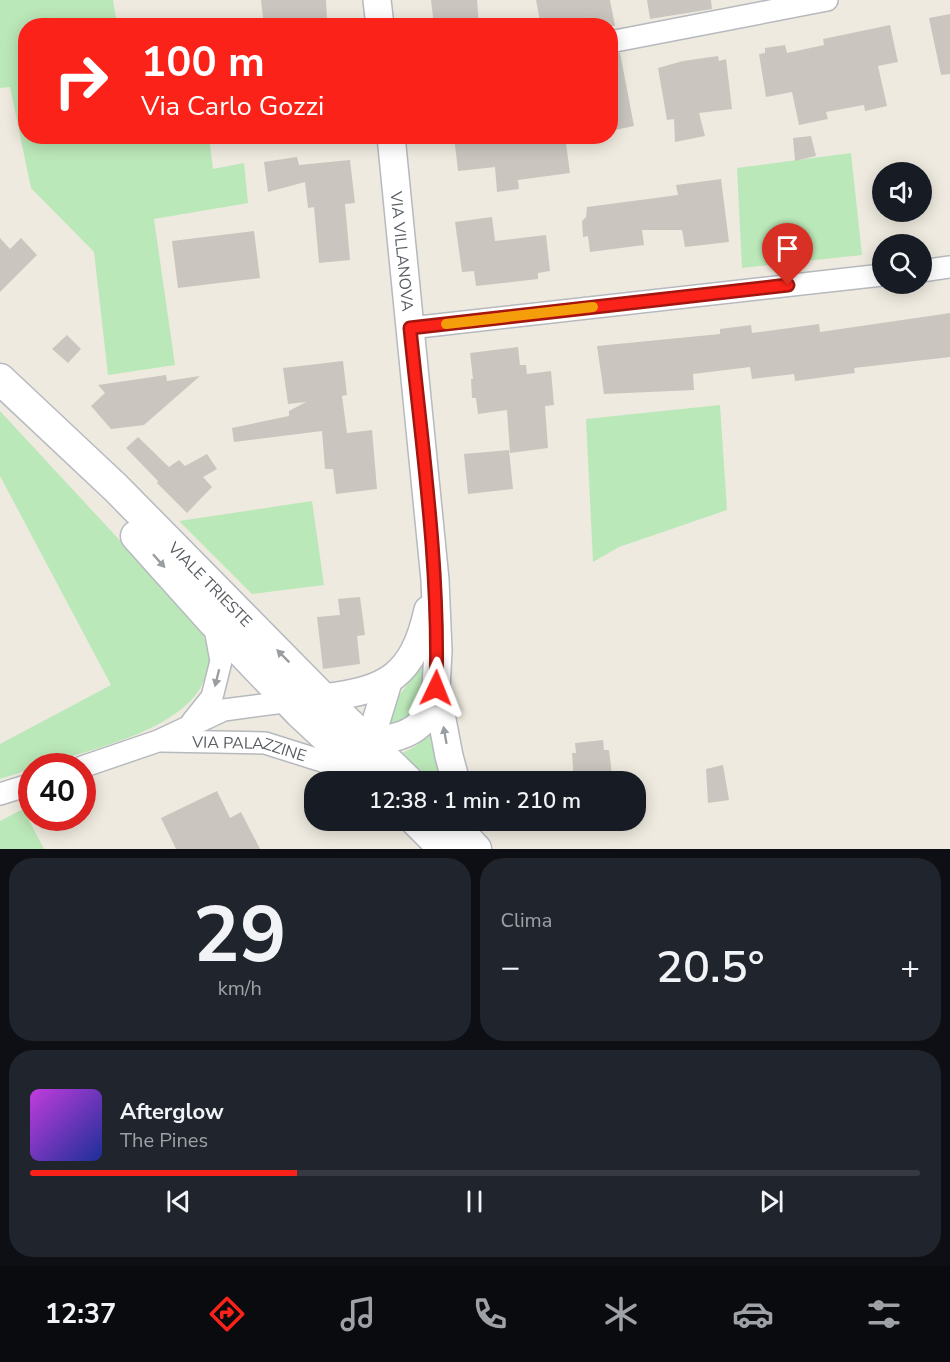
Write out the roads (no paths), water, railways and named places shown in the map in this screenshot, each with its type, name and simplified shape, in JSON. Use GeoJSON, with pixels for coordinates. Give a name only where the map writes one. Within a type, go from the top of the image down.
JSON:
{"type":"FeatureCollection","features":[{"type":"Feature","properties":{"kind":"main road","name":"VIALE TRIESTE"},"geometry":{"type":"LineString","coordinates":[[5,384],[89,483],[214,623],[327,737],[368,771]]}},
{"type":"Feature","properties":{"kind":"main road","name":"VIALE TRIESTE"},"geometry":{"type":"LineString","coordinates":[[5,384],[116,488],[323,698],[399,771]]}},
{"type":"Feature","properties":{"kind":"main road"},"geometry":{"type":"LineString","coordinates":[[440,833],[476,849]]}},
{"type":"Feature","properties":{"kind":"street"},"geometry":{"type":"LineString","coordinates":[[377,0],[379,18]]}},
{"type":"Feature","properties":{"kind":"street"},"geometry":{"type":"LineString","coordinates":[[618,40],[827,0]]}},
{"type":"Feature","properties":{"kind":"street","name":"VIA VILLANOVA"},"geometry":{"type":"LineString","coordinates":[[392,144],[435,580],[438,651],[436,688],[453,771]]}},
{"type":"Feature","properties":{"kind":"street"},"geometry":{"type":"LineString","coordinates":[[932,269],[950,267]]}},
{"type":"Feature","properties":{"kind":"street"},"geometry":{"type":"LineString","coordinates":[[410,328],[872,276]]}},
{"type":"Feature","properties":{"kind":"street","name":"VIA VILLANOVA"},"geometry":{"type":"LineString","coordinates":[[323,698],[371,690],[388,682],[408,660],[419,643],[435,580]]}},
{"type":"Feature","properties":{"kind":"street","name":"VIA PALAZZINE"},"geometry":{"type":"LineString","coordinates":[[189,725],[212,697],[221,661],[214,623]]}},
{"type":"Feature","properties":{"kind":"street","name":"VIA VILLANOVA"},"geometry":{"type":"LineString","coordinates":[[388,682],[370,741],[400,736],[414,727],[427,716],[436,688]]}},
{"type":"Feature","properties":{"kind":"street","name":"VIA PALAZZINE"},"geometry":{"type":"LineString","coordinates":[[96,762],[158,741],[224,710],[323,698]]}},
{"type":"Feature","properties":{"kind":"street"},"geometry":{"type":"LineString","coordinates":[[265,742],[327,737],[370,741],[378,771]]}},
{"type":"Feature","properties":{"kind":"street","name":"VIA PALAZZINE"},"geometry":{"type":"LineString","coordinates":[[158,741],[265,742],[354,771]]}},
{"type":"Feature","properties":{"kind":"street"},"geometry":{"type":"LineString","coordinates":[[0,794],[18,788]]}},
{"type":"Feature","properties":{"kind":"street"},"geometry":{"type":"LineString","coordinates":[[474,831],[482,849]]}}]}
